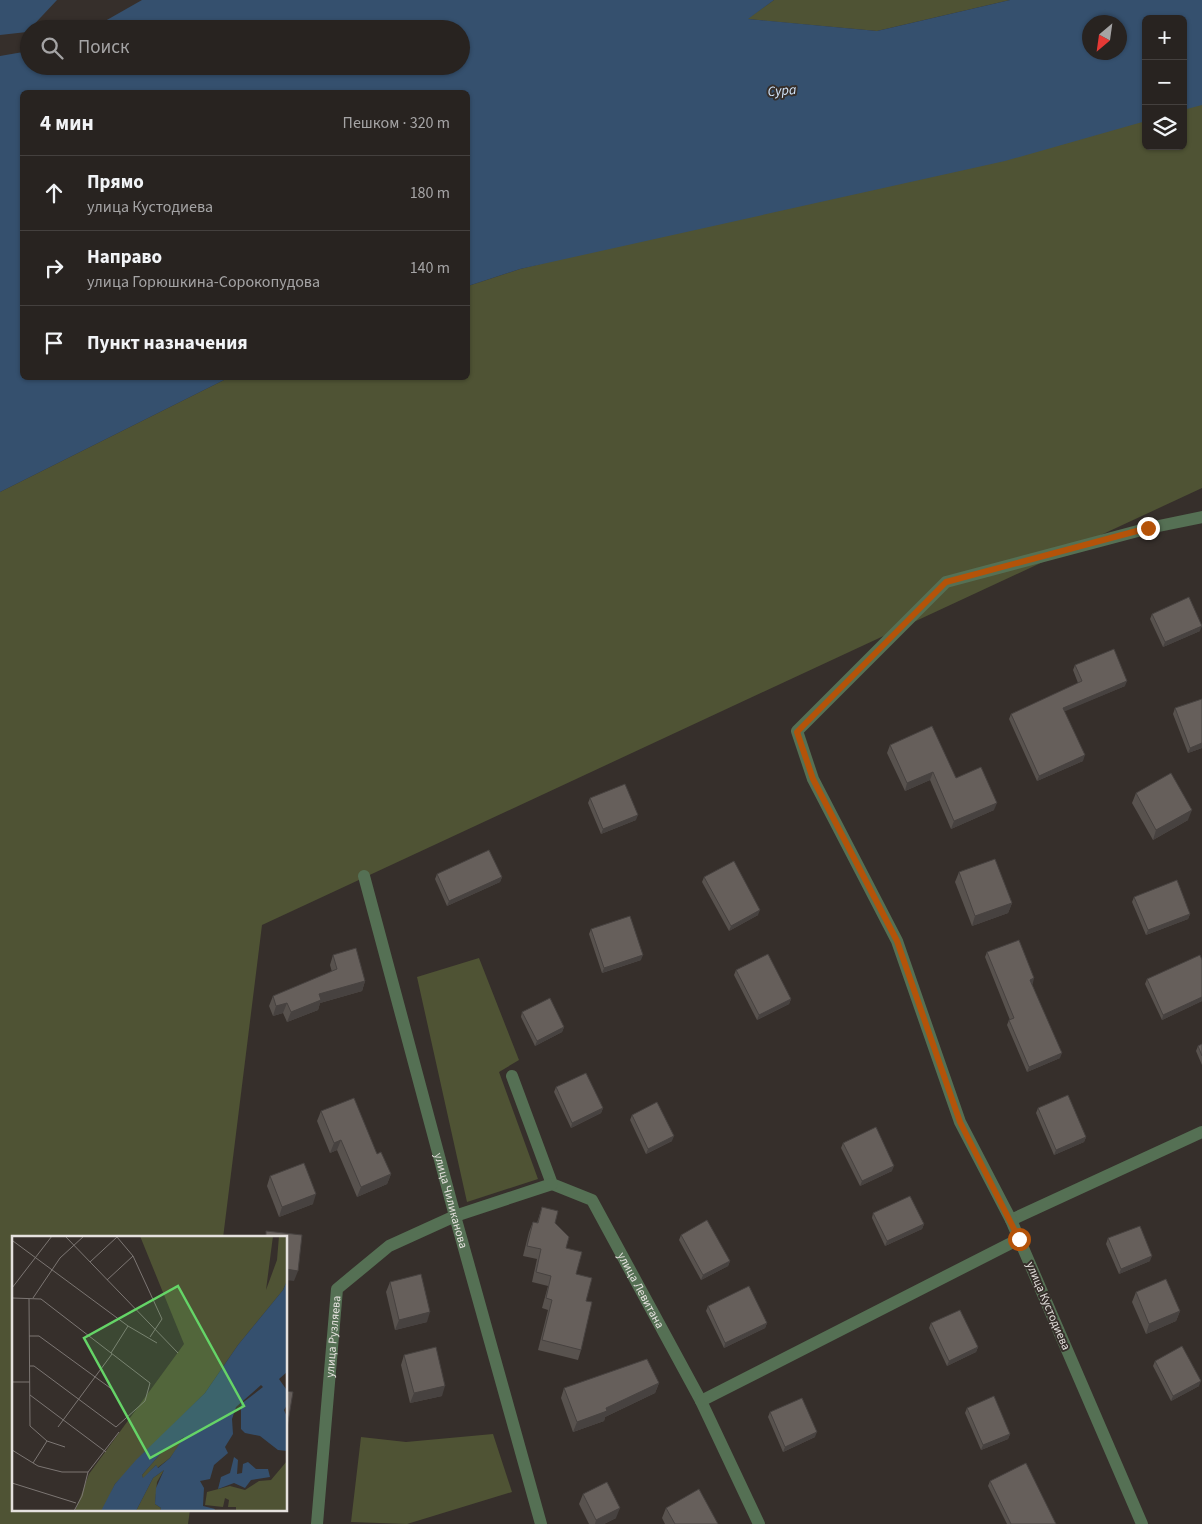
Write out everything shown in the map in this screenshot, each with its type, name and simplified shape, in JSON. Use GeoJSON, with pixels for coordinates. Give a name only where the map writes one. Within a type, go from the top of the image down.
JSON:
{"type":"FeatureCollection","features":[{"type":"Feature","properties":{"kind":"street","name":"улица Кустодиева"},"geometry":{"type":"LineString","coordinates":[[1142,1524],[1011,1220],[960,1122],[897,941],[813,779],[797,732],[946,582],[1148,528],[1202,518]]}},
{"type":"Feature","properties":{"kind":"street","name":"улица Чиликанова"},"geometry":{"type":"LineString","coordinates":[[364,876],[454,1216],[541,1524]]}},
{"type":"Feature","properties":{"kind":"street"},"geometry":{"type":"LineString","coordinates":[[512,1076],[552,1184]]}},
{"type":"Feature","properties":{"kind":"street"},"geometry":{"type":"LineString","coordinates":[[1011,1220],[1202,1132]]}},
{"type":"Feature","properties":{"kind":"street","name":"улица Рузляева"},"geometry":{"type":"LineString","coordinates":[[318,1524],[336,1289],[389,1246],[454,1216],[552,1184]]}},
{"type":"Feature","properties":{"kind":"street","name":"улица Левитана"},"geometry":{"type":"LineString","coordinates":[[552,1184],[592,1200],[701,1401],[759,1524]]}},
{"type":"Feature","properties":{"kind":"street"},"geometry":{"type":"LineString","coordinates":[[701,1401],[1019,1239]]}},
{"type":"Feature","properties":{"kind":"green space"},"geometry":{"type":"Polygon","coordinates":[[[774,0],[1010,0],[877,31],[747,19],[774,0]]]}},
{"type":"Feature","properties":{"kind":"green space"},"geometry":{"type":"Polygon","coordinates":[[[1202,99],[1202,488],[262,925],[223,1236],[12,1236],[12,1512],[190,1512],[188,1524],[0,1524],[0,492],[224,380],[470,380],[470,285],[520,269],[1142,114],[1142,150],[1187,150],[1187,103],[1202,99]]]}},
{"type":"Feature","properties":{"kind":"green space"},"geometry":{"type":"Polygon","coordinates":[[[479,958],[519,1060],[499,1072],[538,1179],[467,1202],[417,977],[479,958]]]}},
{"type":"Feature","properties":{"kind":"green space"},"geometry":{"type":"Polygon","coordinates":[[[493,1434],[512,1492],[407,1524],[351,1522],[361,1437],[406,1442],[493,1434]]]}},
{"type":"Feature","properties":{"kind":"water"},"geometry":{"type":"Polygon","coordinates":[[[0,0],[57,0],[38,20],[20,20],[20,33],[0,35],[0,0]]]}},
{"type":"Feature","properties":{"kind":"water","name":"Сура"},"geometry":{"type":"Polygon","coordinates":[[[142,0],[774,0],[748,19],[877,31],[1010,0],[1202,0],[1202,105],[1187,109],[1187,15],[1142,15],[1142,122],[1005,161],[520,269],[470,285],[470,90],[20,90],[20,380],[224,380],[0,492],[0,56],[20,53],[20,75],[470,75],[470,20],[107,20],[142,0]]]}},
{"type":"Feature","properties":{"kind":"building"},"geometry":{"type":"Polygon","coordinates":[[[1189,597],[1202,626],[1165,642],[1152,614],[1189,597]]]}},
{"type":"Feature","properties":{"kind":"building"},"geometry":{"type":"Polygon","coordinates":[[[1114,649],[1127,681],[1063,708],[1085,755],[1039,776],[1011,714],[1082,681],[1075,665],[1114,649]]]}},
{"type":"Feature","properties":{"kind":"building"},"geometry":{"type":"Polygon","coordinates":[[[1202,699],[1202,743],[1190,748],[1175,708],[1202,699]]]}},
{"type":"Feature","properties":{"kind":"building"},"geometry":{"type":"Polygon","coordinates":[[[932,726],[956,778],[981,767],[997,803],[954,821],[933,772],[907,783],[890,745],[932,726]]]}},
{"type":"Feature","properties":{"kind":"building"},"geometry":{"type":"Polygon","coordinates":[[[1171,773],[1192,810],[1156,830],[1136,793],[1171,773]]]}},
{"type":"Feature","properties":{"kind":"building"},"geometry":{"type":"Polygon","coordinates":[[[625,784],[638,815],[603,829],[590,798],[625,784]]]}},
{"type":"Feature","properties":{"kind":"building"},"geometry":{"type":"Polygon","coordinates":[[[489,850],[502,877],[449,901],[437,874],[489,850]]]}},
{"type":"Feature","properties":{"kind":"building"},"geometry":{"type":"Polygon","coordinates":[[[995,859],[1012,903],[975,916],[959,872],[995,859]]]}},
{"type":"Feature","properties":{"kind":"building"},"geometry":{"type":"Polygon","coordinates":[[[734,861],[760,910],[731,926],[704,877],[734,861]]]}},
{"type":"Feature","properties":{"kind":"building"},"geometry":{"type":"Polygon","coordinates":[[[1177,880],[1190,914],[1148,930],[1134,897],[1177,880]]]}},
{"type":"Feature","properties":{"kind":"building"},"geometry":{"type":"Polygon","coordinates":[[[630,916],[643,955],[604,968],[591,929],[630,916]]]}},
{"type":"Feature","properties":{"kind":"building"},"geometry":{"type":"Polygon","coordinates":[[[1019,940],[1034,978],[1030,980],[1062,1053],[1029,1067],[1009,1020],[1014,1018],[987,952],[1019,940]]]}},
{"type":"Feature","properties":{"kind":"building"},"geometry":{"type":"Polygon","coordinates":[[[356,948],[365,981],[319,994],[321,1000],[291,1012],[287,1003],[276,1006],[273,996],[337,969],[333,955],[356,948]]]}},
{"type":"Feature","properties":{"kind":"building"},"geometry":{"type":"Polygon","coordinates":[[[768,954],[791,999],[759,1015],[736,970],[768,954]]]}},
{"type":"Feature","properties":{"kind":"building"},"geometry":{"type":"Polygon","coordinates":[[[1200,955],[1202,960],[1202,997],[1163,1015],[1147,979],[1200,955]]]}},
{"type":"Feature","properties":{"kind":"building"},"geometry":{"type":"Polygon","coordinates":[[[550,998],[564,1027],[537,1041],[522,1012],[550,998]]]}},
{"type":"Feature","properties":{"kind":"building"},"geometry":{"type":"Polygon","coordinates":[[[1202,1044],[1202,1056],[1198,1046],[1202,1044]]]}},
{"type":"Feature","properties":{"kind":"building"},"geometry":{"type":"Polygon","coordinates":[[[586,1073],[603,1108],[572,1123],[556,1087],[586,1073]]]}},
{"type":"Feature","properties":{"kind":"building"},"geometry":{"type":"Polygon","coordinates":[[[1068,1095],[1086,1137],[1056,1150],[1038,1108],[1068,1095]]]}},
{"type":"Feature","properties":{"kind":"building"},"geometry":{"type":"Polygon","coordinates":[[[354,1098],[377,1154],[381,1152],[391,1174],[361,1187],[341,1140],[334,1143],[321,1111],[354,1098]]]}},
{"type":"Feature","properties":{"kind":"building"},"geometry":{"type":"Polygon","coordinates":[[[657,1102],[674,1136],[648,1149],[632,1115],[657,1102]]]}},
{"type":"Feature","properties":{"kind":"building"},"geometry":{"type":"Polygon","coordinates":[[[876,1127],[894,1166],[862,1181],[843,1143],[876,1127]]]}},
{"type":"Feature","properties":{"kind":"building"},"geometry":{"type":"Polygon","coordinates":[[[304,1163],[316,1194],[282,1207],[270,1176],[304,1163]]]}},
{"type":"Feature","properties":{"kind":"building"},"geometry":{"type":"Polygon","coordinates":[[[910,1196],[924,1224],[887,1241],[873,1213],[910,1196]]]}},
{"type":"Feature","properties":{"kind":"building"},"geometry":{"type":"Polygon","coordinates":[[[542,1207],[558,1211],[555,1223],[569,1237],[566,1248],[582,1252],[576,1274],[592,1278],[586,1301],[592,1302],[581,1350],[542,1340],[552,1300],[546,1298],[551,1276],[536,1272],[541,1249],[527,1246],[533,1222],[538,1223],[542,1207]]]}},
{"type":"Feature","properties":{"kind":"building"},"geometry":{"type":"Polygon","coordinates":[[[707,1220],[730,1261],[703,1275],[681,1235],[707,1220]]]}},
{"type":"Feature","properties":{"kind":"building"},"geometry":{"type":"Polygon","coordinates":[[[1140,1226],[1152,1256],[1121,1269],[1108,1238],[1140,1226]]]}},
{"type":"Feature","properties":{"kind":"building"},"geometry":{"type":"Polygon","coordinates":[[[266,1231],[302,1235],[298,1271],[288,1269],[288,1236],[266,1236],[266,1231]]]}},
{"type":"Feature","properties":{"kind":"building"},"geometry":{"type":"Polygon","coordinates":[[[421,1274],[430,1312],[399,1320],[390,1282],[421,1274]]]}},
{"type":"Feature","properties":{"kind":"building"},"geometry":{"type":"Polygon","coordinates":[[[1166,1279],[1180,1311],[1149,1324],[1136,1292],[1166,1279]]]}},
{"type":"Feature","properties":{"kind":"building"},"geometry":{"type":"Polygon","coordinates":[[[749,1286],[767,1323],[725,1343],[708,1306],[749,1286]]]}},
{"type":"Feature","properties":{"kind":"building"},"geometry":{"type":"Polygon","coordinates":[[[960,1310],[978,1347],[949,1361],[931,1323],[960,1310]]]}},
{"type":"Feature","properties":{"kind":"building"},"geometry":{"type":"Polygon","coordinates":[[[1182,1346],[1201,1381],[1173,1396],[1155,1361],[1182,1346]]]}},
{"type":"Feature","properties":{"kind":"building"},"geometry":{"type":"Polygon","coordinates":[[[436,1347],[445,1386],[414,1393],[404,1355],[436,1347]]]}},
{"type":"Feature","properties":{"kind":"building"},"geometry":{"type":"Polygon","coordinates":[[[647,1359],[659,1383],[606,1408],[607,1411],[577,1422],[564,1388],[647,1359]]]}},
{"type":"Feature","properties":{"kind":"building"},"geometry":{"type":"Polygon","coordinates":[[[288,1391],[293,1392],[288,1422],[288,1391]]]}},
{"type":"Feature","properties":{"kind":"building"},"geometry":{"type":"Polygon","coordinates":[[[994,1396],[1010,1434],[983,1445],[967,1408],[994,1396]]]}},
{"type":"Feature","properties":{"kind":"building"},"geometry":{"type":"Polygon","coordinates":[[[802,1398],[817,1432],[785,1447],[770,1412],[802,1398]]]}},
{"type":"Feature","properties":{"kind":"building"},"geometry":{"type":"Polygon","coordinates":[[[1026,1463],[1056,1524],[1011,1524],[990,1481],[1026,1463]]]}},
{"type":"Feature","properties":{"kind":"building"},"geometry":{"type":"Polygon","coordinates":[[[607,1482],[620,1508],[596,1520],[583,1494],[607,1482]]]}},
{"type":"Feature","properties":{"kind":"building"},"geometry":{"type":"Polygon","coordinates":[[[699,1489],[718,1524],[675,1524],[666,1508],[699,1489]]]}},
{"type":"Feature","properties":{"kind":"route"},"geometry":{"type":"LineString","coordinates":[[1019,1239],[960,1122],[897,941],[813,779],[797,732],[946,582],[1148,528]]}}]}
